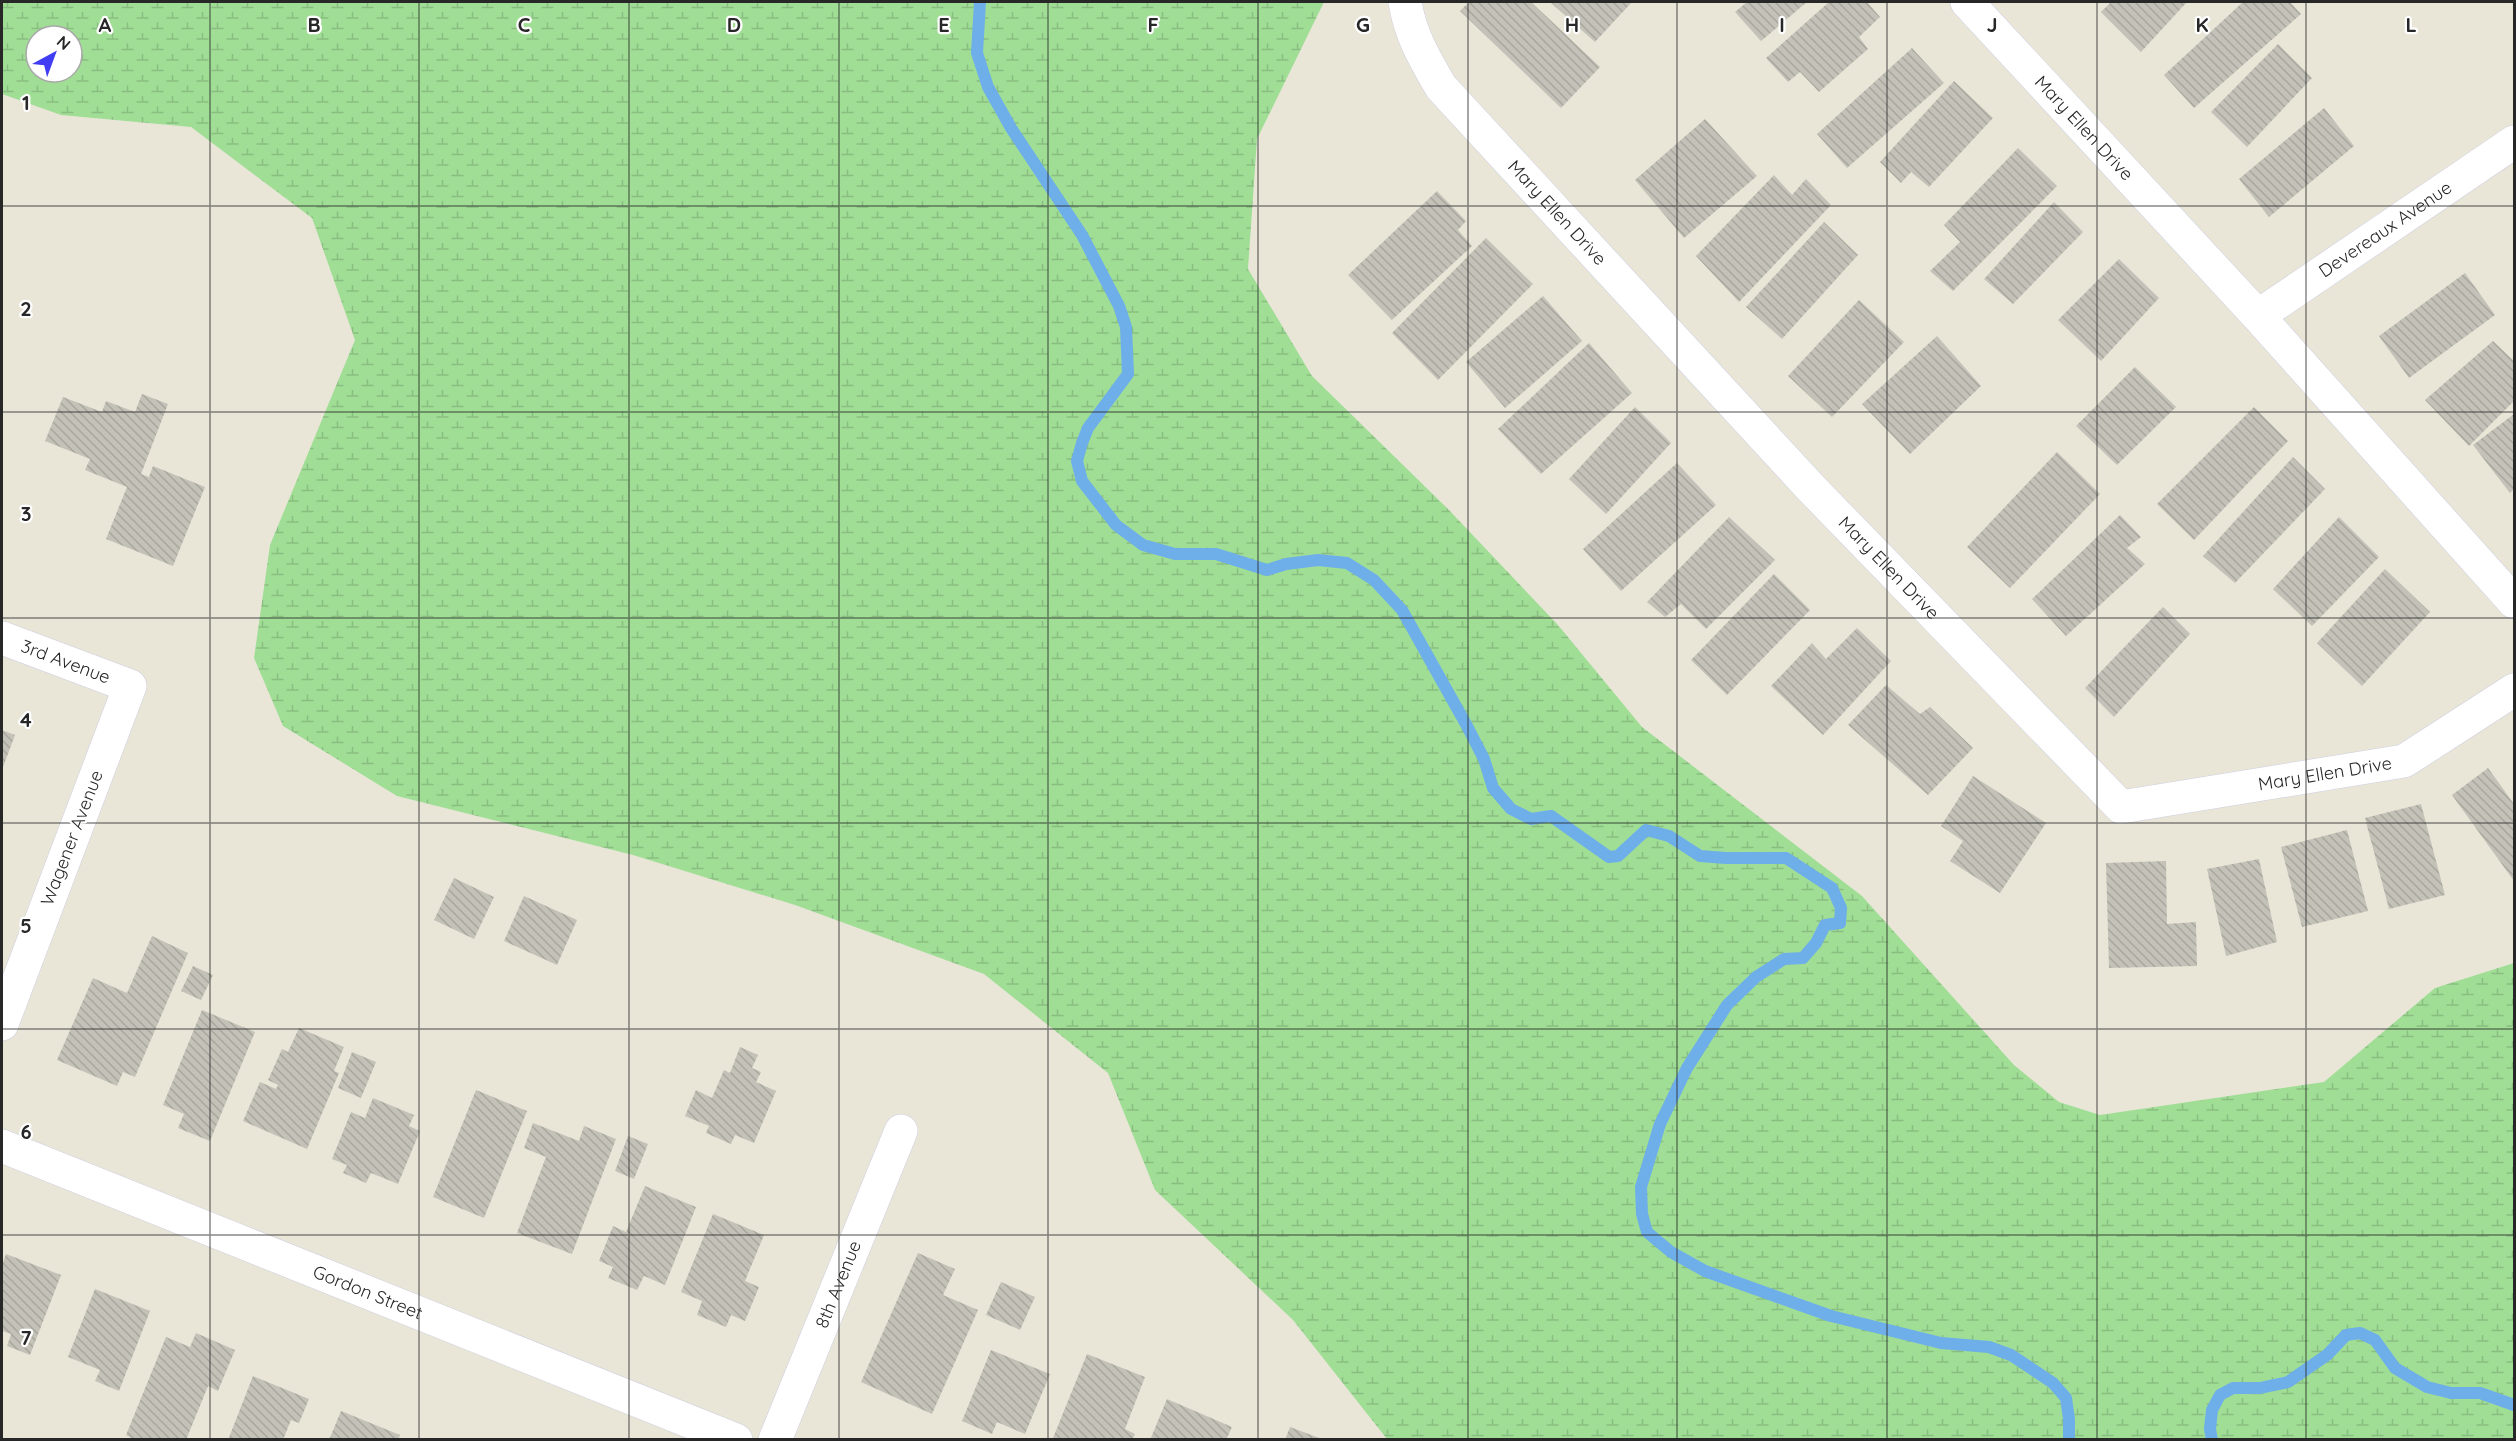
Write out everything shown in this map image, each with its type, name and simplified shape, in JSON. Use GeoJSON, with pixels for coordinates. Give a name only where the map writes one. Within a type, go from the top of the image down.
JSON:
{"type":"FeatureCollection","features":[{"type":"Feature","properties":{"kind":"street","name":"Mary Ellen Drive"},"geometry":{"type":"LineString","coordinates":[[1405,2],[1417,47],[1441,87],[1811,488],[2121,807],[2404,761],[2514,690]]}},
{"type":"Feature","properties":{"kind":"street","name":"Mary Ellen Drive"},"geometry":{"type":"LineString","coordinates":[[1967,2],[2258,316],[2514,602]]}},
{"type":"Feature","properties":{"kind":"street","name":"Devereaux Avenue"},"geometry":{"type":"LineString","coordinates":[[2258,316],[2514,142]]}},
{"type":"Feature","properties":{"kind":"street","name":"3rd Avenue"},"geometry":{"type":"LineString","coordinates":[[2,638],[130,686]]}},
{"type":"Feature","properties":{"kind":"street","name":"Wagener Avenue"},"geometry":{"type":"LineString","coordinates":[[2,1024],[130,686]]}},
{"type":"Feature","properties":{"kind":"street","name":"8th Avenue"},"geometry":{"type":"LineString","coordinates":[[775,1440],[902,1131]]}},
{"type":"Feature","properties":{"kind":"street","name":"Gordon Street"},"geometry":{"type":"LineString","coordinates":[[2,1146],[736,1440]]}},
{"type":"Feature","properties":{"kind":"green space"},"geometry":{"type":"Polygon","coordinates":[[[2,2],[1324,2],[1257,139],[1248,269],[1312,376],[1448,509],[1558,625],[1642,727],[1862,896],[2014,1065],[2059,1102],[2100,1115],[2324,1082],[2435,988],[2514,963],[2514,1439],[1387,1439],[1293,1320],[1155,1190],[1108,1073],[984,974],[795,905],[633,855],[397,796],[283,726],[254,658],[270,545],[355,340],[312,218],[191,127],[61,115],[2,94],[2,2]]]}},
{"type":"Feature","properties":{"kind":"building"},"geometry":{"type":"Polygon","coordinates":[[[1469,2],[1531,2],[1600,67],[1561,108],[1460,11],[1469,2]]]}},
{"type":"Feature","properties":{"kind":"building"},"geometry":{"type":"Polygon","coordinates":[[[1550,2],[1632,2],[1595,42],[1550,2]]]}},
{"type":"Feature","properties":{"kind":"building"},"geometry":{"type":"Polygon","coordinates":[[[1747,2],[1807,2],[1761,41],[1735,12],[1747,2]]]}},
{"type":"Feature","properties":{"kind":"building"},"geometry":{"type":"Polygon","coordinates":[[[1829,2],[1867,2],[1880,17],[1859,37],[1868,49],[1819,92],[1800,72],[1788,82],[1766,58],[1829,2]]]}},
{"type":"Feature","properties":{"kind":"building"},"geometry":{"type":"Polygon","coordinates":[[[2111,2],[2187,2],[2141,52],[2101,12],[2111,2]]]}},
{"type":"Feature","properties":{"kind":"building"},"geometry":{"type":"Polygon","coordinates":[[[2243,2],[2290,2],[2301,14],[2194,108],[2164,75],[2243,2]]]}},
{"type":"Feature","properties":{"kind":"building"},"geometry":{"type":"Polygon","coordinates":[[[2278,44],[2312,78],[2247,147],[2211,112],[2278,44]]]}},
{"type":"Feature","properties":{"kind":"building"},"geometry":{"type":"Polygon","coordinates":[[[1912,48],[1944,83],[1847,168],[1817,134],[1912,48]]]}},
{"type":"Feature","properties":{"kind":"building"},"geometry":{"type":"Polygon","coordinates":[[[1954,81],[1993,118],[1929,187],[1911,172],[1901,183],[1880,162],[1954,81]]]}},
{"type":"Feature","properties":{"kind":"building"},"geometry":{"type":"Polygon","coordinates":[[[2324,108],[2354,146],[2269,217],[2239,179],[2324,108]]]}},
{"type":"Feature","properties":{"kind":"building"},"geometry":{"type":"Polygon","coordinates":[[[1705,119],[1757,176],[1684,238],[1635,180],[1705,119]]]}},
{"type":"Feature","properties":{"kind":"building"},"geometry":{"type":"Polygon","coordinates":[[[2018,148],[2057,186],[1953,291],[1930,271],[1960,242],[1944,225],[2018,148]]]}},
{"type":"Feature","properties":{"kind":"building"},"geometry":{"type":"Polygon","coordinates":[[[1774,175],[1792,195],[1806,179],[1831,205],[1739,302],[1696,256],[1774,175]]]}},
{"type":"Feature","properties":{"kind":"building"},"geometry":{"type":"Polygon","coordinates":[[[1437,191],[1466,221],[1458,230],[1472,246],[1392,320],[1348,275],[1437,191]]]}},
{"type":"Feature","properties":{"kind":"building"},"geometry":{"type":"Polygon","coordinates":[[[2054,202],[2083,232],[2013,304],[1984,279],[2054,202]]]}},
{"type":"Feature","properties":{"kind":"building"},"geometry":{"type":"Polygon","coordinates":[[[1824,222],[1858,255],[1782,339],[1746,307],[1824,222]]]}},
{"type":"Feature","properties":{"kind":"building"},"geometry":{"type":"Polygon","coordinates":[[[1486,238],[1533,284],[1438,380],[1392,333],[1486,238]]]}},
{"type":"Feature","properties":{"kind":"building"},"geometry":{"type":"Polygon","coordinates":[[[2119,259],[2159,298],[2101,361],[2058,320],[2119,259]]]}},
{"type":"Feature","properties":{"kind":"building"},"geometry":{"type":"Polygon","coordinates":[[[2465,273],[2495,315],[2409,378],[2379,336],[2465,273]]]}},
{"type":"Feature","properties":{"kind":"building"},"geometry":{"type":"Polygon","coordinates":[[[1543,296],[1582,341],[1505,408],[1466,362],[1543,296]]]}},
{"type":"Feature","properties":{"kind":"building"},"geometry":{"type":"Polygon","coordinates":[[[1859,300],[1904,342],[1832,417],[1788,376],[1859,300]]]}},
{"type":"Feature","properties":{"kind":"building"},"geometry":{"type":"Polygon","coordinates":[[[1937,336],[1981,386],[1910,454],[1862,404],[1937,336]]]}},
{"type":"Feature","properties":{"kind":"building"},"geometry":{"type":"Polygon","coordinates":[[[2493,341],[2514,361],[2514,401],[2469,446],[2425,400],[2493,341]]]}},
{"type":"Feature","properties":{"kind":"building"},"geometry":{"type":"Polygon","coordinates":[[[1589,343],[1632,393],[1541,474],[1498,429],[1589,343]]]}},
{"type":"Feature","properties":{"kind":"building"},"geometry":{"type":"Polygon","coordinates":[[[2135,367],[2176,407],[2117,465],[2076,426],[2135,367]]]}},
{"type":"Feature","properties":{"kind":"building"},"geometry":{"type":"Polygon","coordinates":[[[142,394],[168,404],[141,474],[149,477],[153,466],[205,487],[173,566],[106,539],[127,487],[85,470],[90,459],[45,441],[63,397],[102,412],[106,401],[135,412],[142,394]]]}},
{"type":"Feature","properties":{"kind":"building"},"geometry":{"type":"Polygon","coordinates":[[[1635,407],[1671,443],[1606,514],[1569,479],[1635,407]]]}},
{"type":"Feature","properties":{"kind":"building"},"geometry":{"type":"Polygon","coordinates":[[[2254,407],[2288,441],[2194,540],[2157,504],[2254,407]]]}},
{"type":"Feature","properties":{"kind":"building"},"geometry":{"type":"Polygon","coordinates":[[[2514,414],[2514,489],[2510,493],[2473,445],[2514,414]]]}},
{"type":"Feature","properties":{"kind":"building"},"geometry":{"type":"Polygon","coordinates":[[[2057,452],[2100,494],[2010,588],[1967,547],[2057,452]]]}},
{"type":"Feature","properties":{"kind":"building"},"geometry":{"type":"Polygon","coordinates":[[[2293,457],[2325,489],[2235,583],[2203,556],[2293,457]]]}},
{"type":"Feature","properties":{"kind":"building"},"geometry":{"type":"Polygon","coordinates":[[[1677,463],[1716,505],[1621,591],[1583,549],[1677,463]]]}},
{"type":"Feature","properties":{"kind":"building"},"geometry":{"type":"Polygon","coordinates":[[[2120,515],[2141,537],[2127,548],[2145,564],[2066,636],[2032,599],[2120,515]]]}},
{"type":"Feature","properties":{"kind":"building"},"geometry":{"type":"Polygon","coordinates":[[[1729,517],[1775,560],[1706,629],[1681,604],[1665,617],[1647,602],[1729,517]]]}},
{"type":"Feature","properties":{"kind":"building"},"geometry":{"type":"Polygon","coordinates":[[[2339,517],[2379,557],[2312,626],[2273,589],[2339,517]]]}},
{"type":"Feature","properties":{"kind":"building"},"geometry":{"type":"Polygon","coordinates":[[[2385,569],[2430,612],[2362,686],[2317,643],[2385,569]]]}},
{"type":"Feature","properties":{"kind":"building"},"geometry":{"type":"Polygon","coordinates":[[[1774,574],[1810,610],[1727,695],[1691,660],[1774,574]]]}},
{"type":"Feature","properties":{"kind":"building"},"geometry":{"type":"Polygon","coordinates":[[[2163,607],[2190,634],[2114,717],[2085,688],[2163,607]]]}},
{"type":"Feature","properties":{"kind":"building"},"geometry":{"type":"Polygon","coordinates":[[[1857,628],[1891,661],[1823,735],[1771,686],[1812,643],[1826,659],[1857,628]]]}},
{"type":"Feature","properties":{"kind":"building"},"geometry":{"type":"Polygon","coordinates":[[[1886,685],[1920,714],[1930,707],[1973,748],[1928,795],[1848,725],[1886,685]]]}},
{"type":"Feature","properties":{"kind":"building"},"geometry":{"type":"Polygon","coordinates":[[[2,730],[15,735],[2,770],[2,730]]]}},
{"type":"Feature","properties":{"kind":"building"},"geometry":{"type":"Polygon","coordinates":[[[2488,768],[2514,804],[2514,881],[2452,795],[2488,768]]]}},
{"type":"Feature","properties":{"kind":"building"},"geometry":{"type":"Polygon","coordinates":[[[1973,776],[2046,823],[2000,893],[1950,861],[1963,841],[1941,826],[1973,776]]]}},
{"type":"Feature","properties":{"kind":"building"},"geometry":{"type":"Polygon","coordinates":[[[2421,804],[2445,895],[2389,909],[2365,818],[2421,804]]]}},
{"type":"Feature","properties":{"kind":"building"},"geometry":{"type":"Polygon","coordinates":[[[2347,830],[2368,911],[2302,927],[2281,847],[2347,830]]]}},
{"type":"Feature","properties":{"kind":"building"},"geometry":{"type":"Polygon","coordinates":[[[2259,859],[2277,942],[2226,956],[2207,869],[2259,859]]]}},
{"type":"Feature","properties":{"kind":"building"},"geometry":{"type":"Polygon","coordinates":[[[2166,861],[2167,924],[2196,922],[2197,966],[2109,968],[2106,863],[2166,861]]]}},
{"type":"Feature","properties":{"kind":"building"},"geometry":{"type":"Polygon","coordinates":[[[454,878],[494,897],[474,939],[434,920],[454,878]]]}},
{"type":"Feature","properties":{"kind":"building"},"geometry":{"type":"Polygon","coordinates":[[[524,896],[577,920],[557,965],[504,941],[524,896]]]}},
{"type":"Feature","properties":{"kind":"building"},"geometry":{"type":"Polygon","coordinates":[[[152,936],[188,953],[135,1077],[123,1072],[117,1086],[57,1060],[93,978],[127,993],[152,936]]]}},
{"type":"Feature","properties":{"kind":"building"},"geometry":{"type":"Polygon","coordinates":[[[193,966],[213,975],[201,1000],[181,991],[193,966]]]}},
{"type":"Feature","properties":{"kind":"building"},"geometry":{"type":"Polygon","coordinates":[[[202,1010],[255,1032],[210,1141],[178,1128],[184,1114],[163,1105],[202,1010]]]}},
{"type":"Feature","properties":{"kind":"building"},"geometry":{"type":"Polygon","coordinates":[[[299,1028],[344,1047],[334,1071],[339,1073],[307,1149],[243,1121],[260,1082],[276,1089],[278,1085],[268,1080],[282,1049],[288,1052],[299,1028]]]}},
{"type":"Feature","properties":{"kind":"building"},"geometry":{"type":"Polygon","coordinates":[[[740,1047],[758,1055],[752,1068],[761,1072],[756,1082],[776,1091],[754,1143],[735,1135],[731,1144],[706,1133],[709,1126],[685,1116],[696,1090],[712,1098],[724,1070],[730,1073],[740,1047]]]}},
{"type":"Feature","properties":{"kind":"building"},"geometry":{"type":"Polygon","coordinates":[[[352,1052],[376,1062],[361,1098],[338,1088],[352,1052]]]}},
{"type":"Feature","properties":{"kind":"building"},"geometry":{"type":"Polygon","coordinates":[[[476,1090],[527,1111],[484,1218],[433,1197],[476,1090]]]}},
{"type":"Feature","properties":{"kind":"building"},"geometry":{"type":"Polygon","coordinates":[[[373,1098],[414,1115],[409,1126],[420,1131],[398,1184],[371,1173],[366,1183],[343,1173],[347,1165],[332,1159],[351,1112],[365,1118],[373,1098]]]}},
{"type":"Feature","properties":{"kind":"building"},"geometry":{"type":"Polygon","coordinates":[[[533,1123],[579,1141],[584,1126],[616,1139],[572,1254],[517,1233],[546,1157],[524,1148],[533,1123]]]}},
{"type":"Feature","properties":{"kind":"building"},"geometry":{"type":"Polygon","coordinates":[[[628,1136],[648,1144],[634,1179],[615,1171],[628,1136]]]}},
{"type":"Feature","properties":{"kind":"building"},"geometry":{"type":"Polygon","coordinates":[[[645,1186],[696,1207],[665,1285],[644,1276],[637,1290],[608,1278],[613,1267],[599,1261],[613,1226],[626,1232],[645,1186]]]}},
{"type":"Feature","properties":{"kind":"building"},"geometry":{"type":"Polygon","coordinates":[[[713,1214],[764,1235],[745,1281],[759,1287],[745,1321],[731,1315],[726,1327],[697,1315],[702,1301],[681,1292],[713,1214]]]}},
{"type":"Feature","properties":{"kind":"building"},"geometry":{"type":"Polygon","coordinates":[[[918,1253],[955,1269],[943,1295],[978,1310],[932,1414],[861,1382],[918,1253]]]}},
{"type":"Feature","properties":{"kind":"building"},"geometry":{"type":"Polygon","coordinates":[[[6,1254],[61,1275],[30,1355],[7,1346],[11,1334],[2,1331],[2,1265],[6,1254]]]}},
{"type":"Feature","properties":{"kind":"building"},"geometry":{"type":"Polygon","coordinates":[[[1001,1282],[1035,1297],[1020,1330],[986,1315],[1001,1282]]]}},
{"type":"Feature","properties":{"kind":"building"},"geometry":{"type":"Polygon","coordinates":[[[95,1289],[150,1311],[119,1391],[95,1381],[100,1370],[68,1357],[95,1289]]]}},
{"type":"Feature","properties":{"kind":"building"},"geometry":{"type":"Polygon","coordinates":[[[196,1333],[235,1350],[218,1391],[208,1386],[186,1440],[135,1440],[126,1435],[166,1337],[190,1347],[196,1333]]]}},
{"type":"Feature","properties":{"kind":"building"},"geometry":{"type":"Polygon","coordinates":[[[991,1350],[1050,1374],[1025,1434],[997,1422],[992,1434],[962,1421],[991,1350]]]}},
{"type":"Feature","properties":{"kind":"building"},"geometry":{"type":"Polygon","coordinates":[[[1087,1354],[1145,1377],[1125,1429],[1135,1434],[1132,1440],[1053,1438],[1087,1354]]]}},
{"type":"Feature","properties":{"kind":"building"},"geometry":{"type":"Polygon","coordinates":[[[253,1376],[309,1399],[299,1423],[291,1420],[283,1440],[228,1440],[253,1376]]]}},
{"type":"Feature","properties":{"kind":"building"},"geometry":{"type":"Polygon","coordinates":[[[1167,1399],[1232,1427],[1226,1440],[1150,1440],[1167,1399]]]}},
{"type":"Feature","properties":{"kind":"building"},"geometry":{"type":"Polygon","coordinates":[[[341,1411],[400,1435],[398,1440],[329,1440],[341,1411]]]}},
{"type":"Feature","properties":{"kind":"building"},"geometry":{"type":"Polygon","coordinates":[[[1290,1427],[1322,1439],[1322,1440],[1285,1440],[1290,1427]]]}},
{"type":"Feature","properties":{"kind":"waterway"},"geometry":{"type":"LineString","coordinates":[[980,2],[977,53],[988,87],[1011,128],[1082,235],[1119,306],[1126,327],[1128,374],[1088,428],[1077,461],[1082,481],[1116,525],[1143,545],[1175,554],[1216,554],[1267,570],[1286,564],[1318,560],[1347,563],[1374,580],[1402,610],[1484,759],[1493,788],[1511,809],[1531,819],[1551,816],[1609,857],[1618,856],[1646,830],[1669,836],[1700,856],[1786,858],[1832,888],[1841,908],[1840,923],[1825,925],[1816,943],[1803,958],[1784,959],[1756,977],[1727,1005],[1687,1068],[1660,1124],[1641,1187],[1642,1214],[1647,1232],[1671,1252],[1705,1271],[1831,1316],[1941,1343],[1989,1347],[2011,1355],[2053,1383],[2066,1398],[2069,1440]]}},
{"type":"Feature","properties":{"kind":"waterway"},"geometry":{"type":"LineString","coordinates":[[2212,1440],[2210,1429],[2212,1410],[2220,1395],[2233,1388],[2260,1388],[2288,1382],[2327,1355],[2346,1335],[2360,1333],[2375,1340],[2395,1368],[2427,1387],[2451,1393],[2480,1393],[2514,1405]]}}]}
